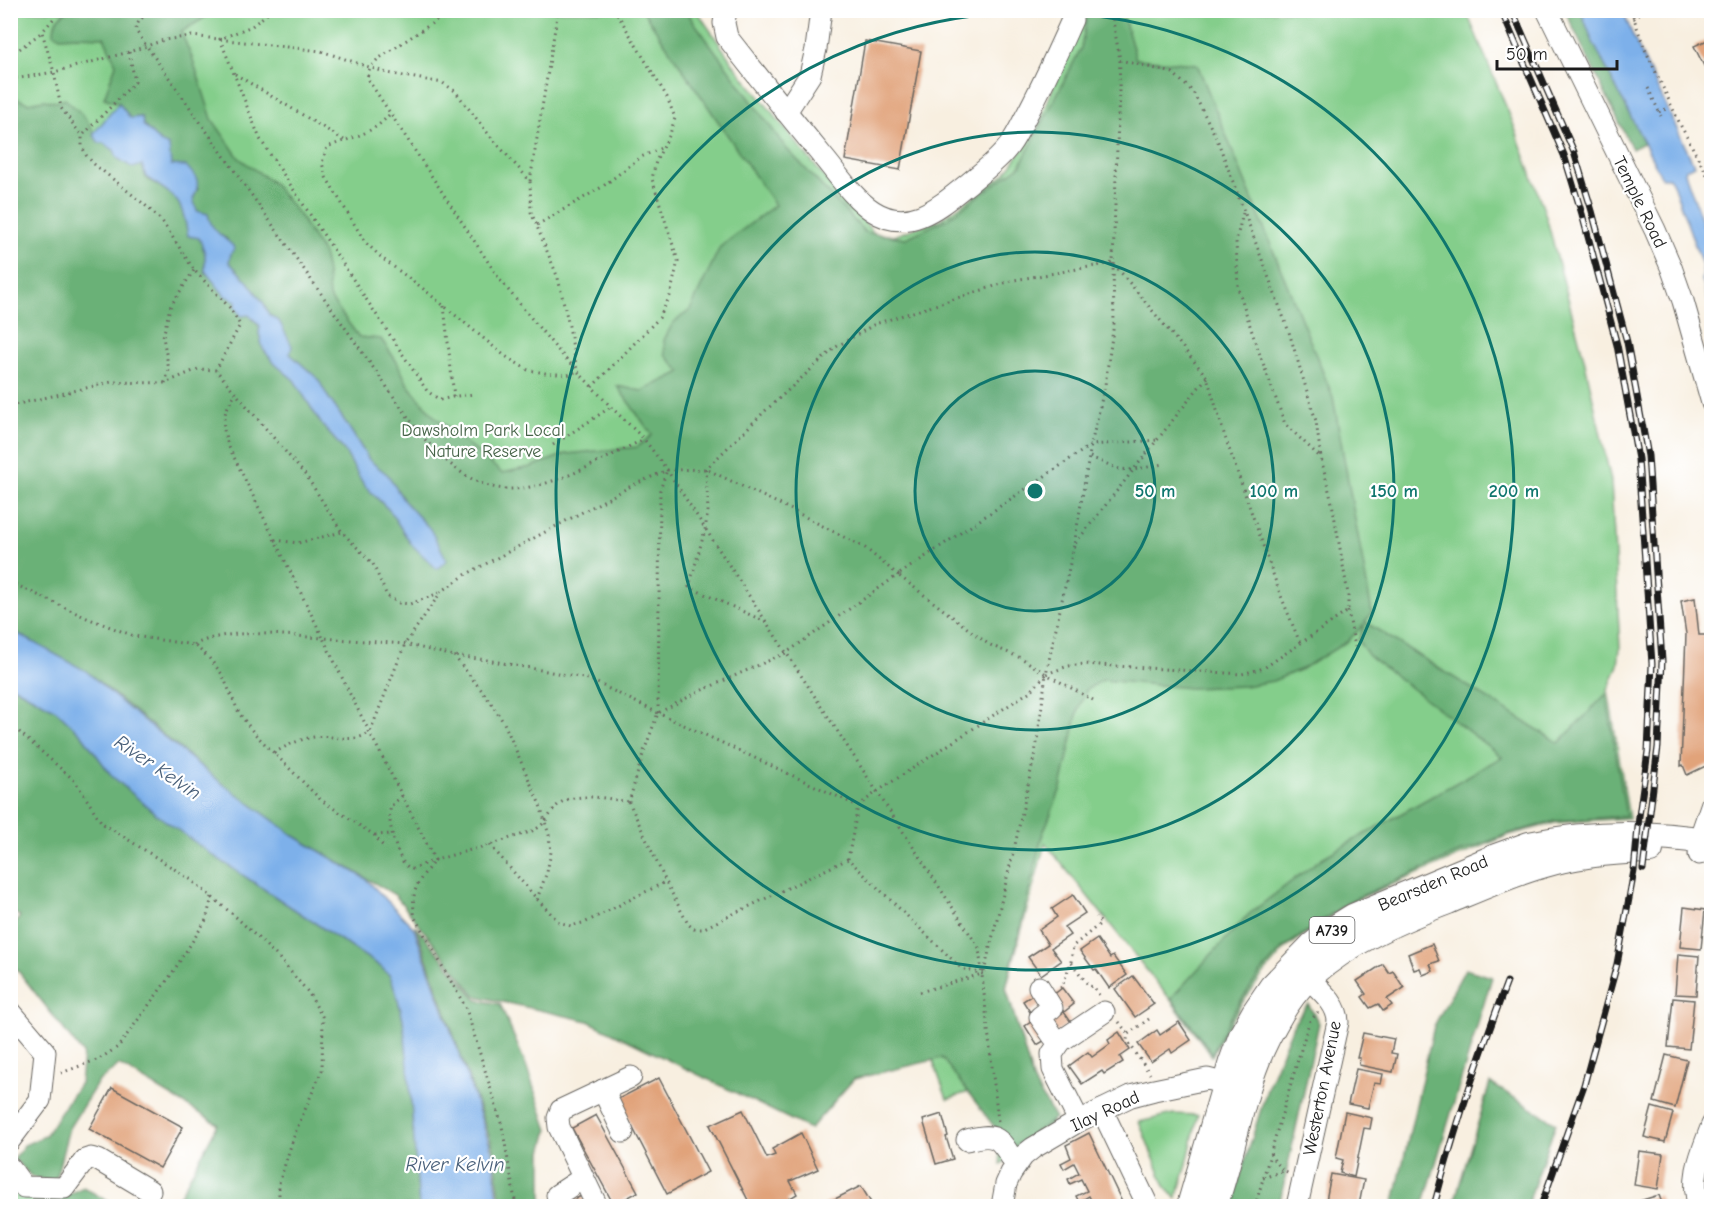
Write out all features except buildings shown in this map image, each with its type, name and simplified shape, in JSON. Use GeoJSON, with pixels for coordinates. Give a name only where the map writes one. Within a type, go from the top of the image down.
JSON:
{"type":"FeatureCollection","features":[{"type":"Feature","properties":{"kind":"main road","name":"Bearsden Road"},"geometry":{"type":"LineString","coordinates":[[1214,1206],[1237,1086],[1242,1035],[1272,987],[1312,946],[1332,930],[1353,917],[1501,868],[1638,851],[1706,848]]}},
{"type":"Feature","properties":{"kind":"main road","name":"Bearsden Road"},"geometry":{"type":"LineString","coordinates":[[1190,1206],[1237,1086],[1292,997],[1308,978],[1348,947],[1372,933],[1413,915],[1501,868]]}},
{"type":"Feature","properties":{"kind":"street"},"geometry":{"type":"LineString","coordinates":[[726,10],[724,23],[727,37],[857,198],[888,219],[906,220],[924,215],[940,206],[988,167],[1010,144],[1037,96],[1072,20],[1072,10]]}},
{"type":"Feature","properties":{"kind":"street"},"geometry":{"type":"LineString","coordinates":[[786,112],[810,75],[821,10]]}},
{"type":"Feature","properties":{"kind":"street","name":"Temple Road"},"geometry":{"type":"LineString","coordinates":[[1547,10],[1671,267],[1712,403]]}},
{"type":"Feature","properties":{"kind":"street"},"geometry":{"type":"LineString","coordinates":[[1706,848],[1703,829],[1712,803]]}},
{"type":"Feature","properties":{"kind":"street","name":"Westerton Avenue"},"geometry":{"type":"LineString","coordinates":[[1297,1206],[1338,1022],[1333,1006],[1308,978]]}},
{"type":"Feature","properties":{"kind":"street"},"geometry":{"type":"LineString","coordinates":[[1039,987],[1052,1008],[1040,1017],[1053,1036],[1062,1041]]}},
{"type":"Feature","properties":{"kind":"street"},"geometry":{"type":"LineString","coordinates":[[1079,1121],[1053,1069],[1052,1054],[1062,1041],[1108,1010]]}},
{"type":"Feature","properties":{"kind":"street"},"geometry":{"type":"LineString","coordinates":[[10,1011],[45,1052],[40,1100],[10,1140]]}},
{"type":"Feature","properties":{"kind":"street"},"geometry":{"type":"LineString","coordinates":[[597,1206],[559,1127],[558,1118],[561,1110],[631,1077]]}},
{"type":"Feature","properties":{"kind":"street","name":"Ilay Road"},"geometry":{"type":"LineString","coordinates":[[1002,1206],[1006,1184],[1016,1165],[1033,1148],[1079,1121],[1131,1096],[1154,1090],[1207,1079],[1237,1086]]}},
{"type":"Feature","properties":{"kind":"street"},"geometry":{"type":"LineString","coordinates":[[603,1090],[623,1132]]}},
{"type":"Feature","properties":{"kind":"street"},"geometry":{"type":"LineString","coordinates":[[1102,1110],[1148,1206]]}},
{"type":"Feature","properties":{"kind":"street"},"geometry":{"type":"LineString","coordinates":[[1699,1206],[1695,1195],[1696,1169],[1712,1125]]}},
{"type":"Feature","properties":{"kind":"street"},"geometry":{"type":"LineString","coordinates":[[967,1140],[985,1135],[1000,1140],[1016,1165]]}},
{"type":"Feature","properties":{"kind":"street"},"geometry":{"type":"LineString","coordinates":[[10,1168],[24,1187],[64,1188],[85,1160],[91,1158],[150,1191]]}},
{"type":"Feature","properties":{"kind":"street"},"geometry":{"type":"LineString","coordinates":[[559,1201],[557,1195],[583,1178]]}},
{"type":"Feature","properties":{"kind":"path"},"geometry":{"type":"LineString","coordinates":[[10,56],[42,32],[61,10]]}},
{"type":"Feature","properties":{"kind":"path"},"geometry":{"type":"LineString","coordinates":[[153,10],[136,26],[136,31],[146,47],[420,434],[453,466],[473,479],[498,488],[530,488],[589,466],[644,439]]}},
{"type":"Feature","properties":{"kind":"path"},"geometry":{"type":"LineString","coordinates":[[220,39],[252,26],[272,10]]}},
{"type":"Feature","properties":{"kind":"path"},"geometry":{"type":"LineString","coordinates":[[452,10],[378,59],[370,67],[367,78],[500,280],[555,347],[644,439],[667,470],[979,948],[1000,1140]]}},
{"type":"Feature","properties":{"kind":"path"},"geometry":{"type":"LineString","coordinates":[[558,10],[530,181],[531,212],[558,278],[578,371]]}},
{"type":"Feature","properties":{"kind":"path"},"geometry":{"type":"LineString","coordinates":[[592,387],[659,318],[670,296],[678,261],[652,179],[656,161],[670,134],[675,118],[667,97],[615,10]]}},
{"type":"Feature","properties":{"kind":"path"},"geometry":{"type":"LineString","coordinates":[[983,974],[1037,742],[1046,674],[1105,385],[1114,323],[1113,263],[1120,60],[1111,10]]}},
{"type":"Feature","properties":{"kind":"path"},"geometry":{"type":"LineString","coordinates":[[1631,10],[1644,47],[1681,126],[1712,184]]}},
{"type":"Feature","properties":{"kind":"path"},"geometry":{"type":"LineString","coordinates":[[1633,19],[1642,10]]}},
{"type":"Feature","properties":{"kind":"path"},"geometry":{"type":"LineString","coordinates":[[42,32],[54,72],[61,108],[82,136],[82,146],[86,155],[146,205],[162,222],[194,270],[230,308],[240,325],[216,370]]}},
{"type":"Feature","properties":{"kind":"path"},"geometry":{"type":"LineString","coordinates":[[10,78],[54,72],[164,40],[192,36],[321,51],[387,73],[443,83],[455,91],[490,136],[530,181]]}},
{"type":"Feature","properties":{"kind":"path"},"geometry":{"type":"LineString","coordinates":[[220,39],[261,139],[427,391],[440,400],[475,394]]}},
{"type":"Feature","properties":{"kind":"path"},"geometry":{"type":"LineString","coordinates":[[82,136],[135,82],[129,52]]}},
{"type":"Feature","properties":{"kind":"path"},"geometry":{"type":"LineString","coordinates":[[1120,60],[1173,73],[1193,92],[1217,139],[1289,332],[1316,422],[1348,594],[1348,611],[1355,647]]}},
{"type":"Feature","properties":{"kind":"path"},"geometry":{"type":"LineString","coordinates":[[234,74],[344,140]]}},
{"type":"Feature","properties":{"kind":"path"},"geometry":{"type":"LineString","coordinates":[[1648,88],[1660,114],[1668,108]]}},
{"type":"Feature","properties":{"kind":"path"},"geometry":{"type":"LineString","coordinates":[[390,114],[368,133],[327,147],[322,162],[326,177],[365,242],[383,259],[506,356],[528,369],[545,373],[568,375],[578,371]]}},
{"type":"Feature","properties":{"kind":"path"},"geometry":{"type":"LineString","coordinates":[[536,225],[602,187],[641,157],[662,147]]}},
{"type":"Feature","properties":{"kind":"path"},"geometry":{"type":"LineString","coordinates":[[1243,212],[1236,241],[1238,288],[1285,424],[1321,458]]}},
{"type":"Feature","properties":{"kind":"path"},"geometry":{"type":"LineString","coordinates":[[1113,263],[1208,376],[1225,437],[1279,591],[1300,643]]}},
{"type":"Feature","properties":{"kind":"path"},"geometry":{"type":"LineString","coordinates":[[767,622],[688,587],[705,530],[708,511],[706,469],[765,411],[836,347],[875,324],[1014,280],[1113,263]]}},
{"type":"Feature","properties":{"kind":"path"},"geometry":{"type":"LineString","coordinates":[[165,383],[169,370],[163,337],[170,307],[194,270]]}},
{"type":"Feature","properties":{"kind":"path"},"geometry":{"type":"LineString","coordinates":[[444,306],[454,397]]}},
{"type":"Feature","properties":{"kind":"path"},"geometry":{"type":"LineString","coordinates":[[10,406],[111,382],[165,383],[198,369],[216,370],[307,477],[342,532],[373,564],[387,596],[399,603],[410,604],[441,592],[465,575],[631,486],[667,470],[706,469],[865,548],[988,644],[1023,659],[1093,700]]}},
{"type":"Feature","properties":{"kind":"path"},"geometry":{"type":"LineString","coordinates":[[1074,545],[1208,376]]}},
{"type":"Feature","properties":{"kind":"path"},"geometry":{"type":"LineString","coordinates":[[236,392],[225,415],[222,428],[228,445],[435,860]]}},
{"type":"Feature","properties":{"kind":"path"},"geometry":{"type":"LineString","coordinates":[[553,445],[611,407]]}},
{"type":"Feature","properties":{"kind":"path"},"geometry":{"type":"LineString","coordinates":[[658,713],[698,692],[786,653],[1091,445],[1158,440]]}},
{"type":"Feature","properties":{"kind":"path"},"geometry":{"type":"LineString","coordinates":[[1090,457],[1119,470],[1133,470],[1163,464]]}},
{"type":"Feature","properties":{"kind":"path"},"geometry":{"type":"LineString","coordinates":[[667,470],[660,490],[658,713],[643,753],[629,802],[666,882],[688,924],[694,929],[702,929],[848,858]]}},
{"type":"Feature","properties":{"kind":"path"},"geometry":{"type":"LineString","coordinates":[[275,540],[298,543],[342,532]]}},
{"type":"Feature","properties":{"kind":"path"},"geometry":{"type":"LineString","coordinates":[[10,582],[87,618],[134,636],[194,645],[222,674],[239,713],[254,733],[321,800],[374,835],[383,846]]}},
{"type":"Feature","properties":{"kind":"path"},"geometry":{"type":"LineString","coordinates":[[274,753],[293,743],[313,737],[333,736],[349,740],[361,738],[370,732],[405,644],[441,592]]}},
{"type":"Feature","properties":{"kind":"path"},"geometry":{"type":"LineString","coordinates":[[848,858],[858,806],[1032,690],[1046,674],[1068,666],[1084,664],[1242,674],[1264,668],[1348,611]]}},
{"type":"Feature","properties":{"kind":"path"},"geometry":{"type":"LineString","coordinates":[[194,645],[204,639],[226,634],[405,644],[454,656],[589,679],[858,806]]}},
{"type":"Feature","properties":{"kind":"path"},"geometry":{"type":"LineString","coordinates":[[454,656],[487,697],[504,723],[540,805],[549,835],[551,852],[547,872],[537,899]]}},
{"type":"Feature","properties":{"kind":"path"},"geometry":{"type":"LineString","coordinates":[[10,724],[75,781],[102,823],[190,879],[236,917],[278,957],[309,992],[324,1018],[322,1070],[285,1163],[279,1183],[279,1206]]}},
{"type":"Feature","properties":{"kind":"path"},"geometry":{"type":"LineString","coordinates":[[402,796],[391,807],[389,817],[392,827],[391,834],[404,863],[412,869],[536,830],[556,805],[572,798],[602,797],[629,802]]}},
{"type":"Feature","properties":{"kind":"path"},"geometry":{"type":"LineString","coordinates":[[374,835],[391,834]]}},
{"type":"Feature","properties":{"kind":"path"},"geometry":{"type":"LineString","coordinates":[[490,845],[559,922],[571,926],[586,922],[666,882]]}},
{"type":"Feature","properties":{"kind":"path"},"geometry":{"type":"LineString","coordinates":[[848,858],[961,968],[983,974]]}},
{"type":"Feature","properties":{"kind":"path"},"geometry":{"type":"LineString","coordinates":[[435,860],[418,880],[412,902],[415,918],[466,1008],[502,1126],[516,1206]]}},
{"type":"Feature","properties":{"kind":"path"},"geometry":{"type":"LineString","coordinates":[[42,1081],[99,1059],[118,1047],[171,975],[206,920],[212,897]]}},
{"type":"Feature","properties":{"kind":"path"},"geometry":{"type":"LineString","coordinates":[[1062,987],[1071,962],[1073,946],[1101,923],[1096,917]]}},
{"type":"Feature","properties":{"kind":"path"},"geometry":{"type":"LineString","coordinates":[[1071,962],[1089,986],[1094,987],[1108,1010],[1128,1034]]}},
{"type":"Feature","properties":{"kind":"path"},"geometry":{"type":"LineString","coordinates":[[920,992],[983,974]]}},
{"type":"Feature","properties":{"kind":"path"},"geometry":{"type":"LineString","coordinates":[[1255,1206],[1310,1021],[1316,1014],[1333,1006]]}},
{"type":"Feature","properties":{"kind":"path"},"geometry":{"type":"LineString","coordinates":[[1149,1019],[1128,1034],[1126,1040],[1149,1073]]}},
{"type":"Feature","properties":{"kind":"path"},"geometry":{"type":"LineString","coordinates":[[1263,1178],[1283,1171]]}},
{"type":"Feature","properties":{"kind":"green space","name":"Dawsholm Park Local Nature Reserve"},"geometry":{"type":"Polygon","coordinates":[[[69,10],[216,11],[181,32],[193,60],[212,119],[239,158],[273,183],[299,215],[323,253],[329,297],[359,337],[381,339],[397,362],[408,385],[433,415],[502,473],[531,467],[566,454],[637,447],[652,435],[617,386],[642,391],[681,372],[665,355],[664,340],[673,323],[690,310],[720,247],[775,205],[643,11],[686,11],[786,148],[865,232],[906,238],[945,220],[1020,166],[1081,48],[1088,11],[1122,11],[1136,59],[1197,64],[1333,397],[1372,613],[1365,622],[1559,743],[1606,694],[1626,816],[1555,821],[1508,834],[1350,901],[1282,949],[1259,975],[1236,1008],[1212,1053],[1171,998],[1249,914],[1322,858],[1502,757],[1369,656],[1358,641],[1364,624],[1348,641],[1304,668],[1273,681],[1245,686],[1190,688],[1103,680],[1087,689],[1078,710],[1061,788],[1042,836],[1006,988],[1034,1083],[1055,1118],[1011,1149],[942,1058],[854,1079],[810,1129],[588,1021],[476,996],[395,895],[296,837],[220,782],[86,671],[11,630],[10,97],[28,103],[44,100],[57,102],[65,99],[85,118],[99,143],[142,164],[146,178],[165,190],[180,206],[188,236],[199,237],[205,253],[205,272],[237,301],[260,327],[259,333],[263,349],[275,364],[294,380],[322,425],[344,450],[364,485],[390,511],[411,544],[430,529],[404,501],[388,475],[369,460],[318,379],[290,354],[285,333],[279,321],[269,315],[248,282],[229,262],[231,253],[227,239],[214,229],[208,214],[197,211],[193,199],[198,189],[171,166],[160,142],[143,125],[142,117],[130,118],[119,103],[104,98],[116,64],[104,37],[60,37],[54,33],[57,19],[69,10]]]}},
{"type":"Feature","properties":{"kind":"green space","name":"Dawsholm Park Local Nature Reserve"},"geometry":{"type":"Polygon","coordinates":[[[11,11],[697,11],[734,65],[829,183],[874,233],[893,236],[941,219],[1005,174],[1037,129],[1079,11],[1466,11],[1513,123],[1546,216],[1584,358],[1611,481],[1620,648],[1618,665],[1608,690],[1629,818],[1555,823],[1509,835],[1351,902],[1285,949],[1240,1006],[1212,1056],[1169,998],[1045,843],[1006,988],[1034,1083],[1052,1123],[1001,1164],[991,1085],[947,1099],[929,1050],[487,946],[296,837],[220,782],[123,704],[86,671],[11,630],[11,11]]]}},
{"type":"Feature","properties":{"kind":"green space"},"geometry":{"type":"Polygon","coordinates":[[[1565,11],[1581,11],[1593,42],[1644,143],[1632,149],[1565,11]]]}},
{"type":"Feature","properties":{"kind":"green space"},"geometry":{"type":"Polygon","coordinates":[[[10,685],[56,710],[82,735],[112,776],[156,814],[214,856],[380,966],[390,976],[403,1019],[419,1206],[174,1206],[218,1124],[119,1065],[98,1082],[69,1128],[55,1182],[32,1177],[14,1159],[24,1145],[45,1136],[80,1083],[83,1054],[11,962],[11,930],[20,916],[10,911],[10,685]]]}},
{"type":"Feature","properties":{"kind":"green space"},"geometry":{"type":"Polygon","coordinates":[[[415,925],[477,1000],[500,1004],[526,1065],[548,1130],[542,1152],[542,1206],[501,1206],[494,1150],[415,925]]]}},
{"type":"Feature","properties":{"kind":"green space"},"geometry":{"type":"Polygon","coordinates":[[[1465,969],[1492,977],[1423,1206],[1393,1206],[1434,1026],[1465,969]]]}},
{"type":"Feature","properties":{"kind":"green space"},"geometry":{"type":"Polygon","coordinates":[[[1308,1004],[1319,1023],[1279,1206],[1231,1206],[1268,1086],[1294,1023],[1308,1004]]]}},
{"type":"Feature","properties":{"kind":"green space"},"geometry":{"type":"Polygon","coordinates":[[[1490,1083],[1556,1123],[1527,1206],[1453,1206],[1490,1083]]]}},
{"type":"Feature","properties":{"kind":"green space"},"geometry":{"type":"Polygon","coordinates":[[[1173,1114],[1198,1115],[1186,1168],[1176,1199],[1165,1186],[1139,1122],[1173,1114]]]}},
{"type":"Feature","properties":{"kind":"green space"},"geometry":{"type":"Polygon","coordinates":[[[11,1174],[110,1206],[11,1206],[11,1174]]]}},
{"type":"Feature","properties":{"kind":"green space"},"geometry":{"type":"Polygon","coordinates":[[[83,1187],[116,1206],[35,1206],[34,1201],[53,1203],[83,1187]]]}},
{"type":"Feature","properties":{"kind":"water"},"geometry":{"type":"Polygon","coordinates":[[[1581,11],[1623,11],[1694,165],[1686,169],[1685,173],[1711,246],[1711,310],[1702,280],[1702,265],[1672,181],[1669,177],[1662,178],[1593,42],[1581,11]]]}},
{"type":"Feature","properties":{"kind":"water"},"geometry":{"type":"Polygon","coordinates":[[[119,103],[130,118],[142,117],[143,125],[160,142],[169,146],[171,165],[186,166],[193,174],[197,181],[193,199],[197,211],[208,214],[215,230],[235,248],[229,262],[248,282],[269,315],[279,321],[292,346],[290,354],[318,379],[369,460],[388,475],[404,501],[430,529],[447,560],[437,569],[411,544],[390,511],[364,485],[344,450],[322,425],[294,380],[275,364],[263,349],[259,333],[260,326],[249,315],[241,316],[236,307],[236,301],[225,296],[205,271],[205,253],[199,238],[188,236],[183,214],[176,200],[146,177],[142,165],[133,168],[117,158],[114,150],[99,143],[93,134],[119,103]]]}},
{"type":"Feature","properties":{"kind":"water","name":"River Kelvin"},"geometry":{"type":"Polygon","coordinates":[[[11,630],[86,671],[123,704],[220,782],[296,837],[366,879],[414,928],[492,1151],[499,1206],[419,1206],[403,1019],[390,976],[380,966],[214,856],[156,814],[112,776],[82,735],[56,710],[11,685],[11,630]]]}},
{"type":"Feature","properties":{"kind":"railway"},"geometry":{"type":"LineString","coordinates":[[1501,10],[1564,155],[1617,345],[1638,459],[1652,664],[1648,751],[1634,871],[1617,964],[1584,1085],[1541,1206]]}},
{"type":"Feature","properties":{"kind":"railway"},"geometry":{"type":"LineString","coordinates":[[1512,10],[1574,152],[1592,211],[1627,342],[1648,456],[1662,661],[1658,747],[1643,869]]}},
{"type":"Feature","properties":{"kind":"railway"},"geometry":{"type":"LineString","coordinates":[[1434,1206],[1468,1093],[1507,982]]}}]}
